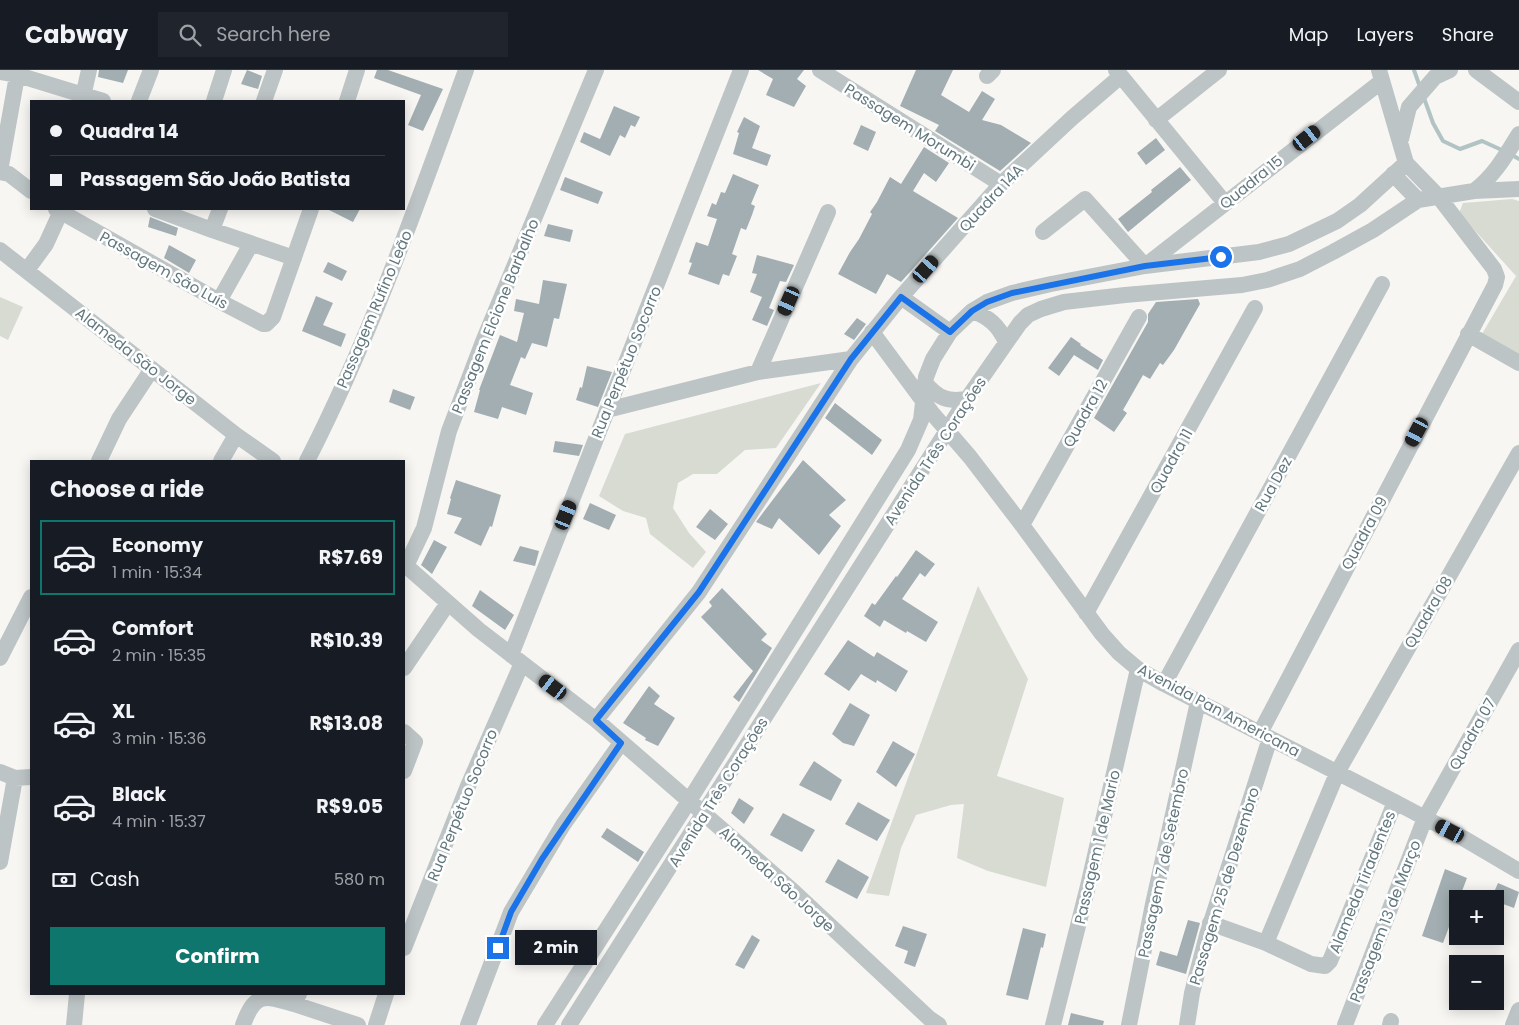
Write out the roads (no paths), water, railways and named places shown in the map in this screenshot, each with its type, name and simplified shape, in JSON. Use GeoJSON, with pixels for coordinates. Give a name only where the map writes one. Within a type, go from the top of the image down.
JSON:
{"type":"FeatureCollection","features":[{"type":"Feature","properties":{"kind":"street"},"geometry":{"type":"LineString","coordinates":[[82,98],[89,70]]}},
{"type":"Feature","properties":{"kind":"street"},"geometry":{"type":"LineString","coordinates":[[139,100],[151,70]]}},
{"type":"Feature","properties":{"kind":"street"},"geometry":{"type":"LineString","coordinates":[[214,100],[224,70]]}},
{"type":"Feature","properties":{"kind":"street"},"geometry":{"type":"LineString","coordinates":[[264,100],[275,70]]}},
{"type":"Feature","properties":{"kind":"street"},"geometry":{"type":"LineString","coordinates":[[347,100],[357,70]]}},
{"type":"Feature","properties":{"kind":"street","name":"Passagem Rufino Leão"},"geometry":{"type":"LineString","coordinates":[[308,460],[324,429],[368,329],[410,223],[466,70]]}},
{"type":"Feature","properties":{"kind":"street","name":"Passagem Elcione Barbalho"},"geometry":{"type":"LineString","coordinates":[[405,565],[424,528],[449,431],[470,376],[596,70]]}},
{"type":"Feature","properties":{"kind":"street","name":"Rua Perpétuo Socorro"},"geometry":{"type":"LineString","coordinates":[[405,945],[517,659],[607,410],[741,70]]}},
{"type":"Feature","properties":{"kind":"street","name":"Passagem Morumbi"},"geometry":{"type":"LineString","coordinates":[[820,70],[1001,184]]}},
{"type":"Feature","properties":{"kind":"street"},"geometry":{"type":"LineString","coordinates":[[1156,120],[1219,70]]}},
{"type":"Feature","properties":{"kind":"street"},"geometry":{"type":"LineString","coordinates":[[1476,70],[1518,104]]}},
{"type":"Feature","properties":{"kind":"street"},"geometry":{"type":"LineString","coordinates":[[0,72],[18,73],[82,98],[96,100]]}},
{"type":"Feature","properties":{"kind":"street"},"geometry":{"type":"LineString","coordinates":[[3,172],[18,73]]}},
{"type":"Feature","properties":{"kind":"street"},"geometry":{"type":"LineString","coordinates":[[1119,73],[1225,204]]}},
{"type":"Feature","properties":{"kind":"street","name":"Quadra 14A"},"geometry":{"type":"LineString","coordinates":[[596,720],[699,592],[851,359],[872,332],[1001,184],[1119,73]]}},
{"type":"Feature","properties":{"kind":"street"},"geometry":{"type":"LineString","coordinates":[[1400,142],[1409,107],[1443,73]]}},
{"type":"Feature","properties":{"kind":"street"},"geometry":{"type":"LineString","coordinates":[[1380,75],[1406,163],[1438,196]]}},
{"type":"Feature","properties":{"kind":"street","name":"Quadra 15"},"geometry":{"type":"LineString","coordinates":[[1145,266],[1225,204],[1380,75]]}},
{"type":"Feature","properties":{"kind":"street"},"geometry":{"type":"LineString","coordinates":[[1474,191],[1498,169],[1519,134]]}},
{"type":"Feature","properties":{"kind":"street","name":"Avenida Três Corações"},"geometry":{"type":"LineString","coordinates":[[545,1025],[689,801],[908,450],[917,430],[925,383],[933,359],[950,332],[972,311],[987,302],[1012,293],[1145,266],[1260,252],[1288,244],[1337,221],[1360,205],[1406,163]]}},
{"type":"Feature","properties":{"kind":"street"},"geometry":{"type":"LineString","coordinates":[[3,172],[30,175]]}},
{"type":"Feature","properties":{"kind":"street"},"geometry":{"type":"LineString","coordinates":[[3,172],[30,190]]}},
{"type":"Feature","properties":{"kind":"street"},"geometry":{"type":"LineString","coordinates":[[1393,174],[1418,200]]}},
{"type":"Feature","properties":{"kind":"street","name":"Avenida Três Corações"},"geometry":{"type":"LineString","coordinates":[[569,1025],[947,430],[1020,323],[1041,309],[1064,302],[1242,285],[1291,272],[1374,230],[1418,200],[1474,191],[1519,189]]}},
{"type":"Feature","properties":{"kind":"street","name":"Quadra 09"},"geometry":{"type":"LineString","coordinates":[[1265,740],[1468,334],[1495,285],[1497,276],[1494,269],[1438,196]]}},
{"type":"Feature","properties":{"kind":"street"},"geometry":{"type":"LineString","coordinates":[[1043,232],[1085,199],[1145,266]]}},
{"type":"Feature","properties":{"kind":"street"},"geometry":{"type":"LineString","coordinates":[[28,270],[46,244],[60,210]]}},
{"type":"Feature","properties":{"kind":"street","name":"Passagem São Luís"},"geometry":{"type":"LineString","coordinates":[[60,210],[263,324],[270,322],[273,318],[294,258]]}},
{"type":"Feature","properties":{"kind":"street"},"geometry":{"type":"LineString","coordinates":[[158,210],[294,258],[311,210]]}},
{"type":"Feature","properties":{"kind":"street"},"geometry":{"type":"LineString","coordinates":[[212,230],[220,210]]}},
{"type":"Feature","properties":{"kind":"street"},"geometry":{"type":"LineString","coordinates":[[758,372],[828,212]]}},
{"type":"Feature","properties":{"kind":"street"},"geometry":{"type":"LineString","coordinates":[[219,301],[250,244]]}},
{"type":"Feature","properties":{"kind":"street","name":"Alameda São Jorge"},"geometry":{"type":"LineString","coordinates":[[0,250],[28,270],[236,435],[272,460]]}},
{"type":"Feature","properties":{"kind":"street","name":"Rua Dez"},"geometry":{"type":"LineString","coordinates":[[1164,684],[1382,284]]}},
{"type":"Feature","properties":{"kind":"street"},"geometry":{"type":"LineString","coordinates":[[901,297],[950,332]]}},
{"type":"Feature","properties":{"kind":"street","name":"Quadra 11"},"geometry":{"type":"LineString","coordinates":[[1086,613],[1255,308]]}},
{"type":"Feature","properties":{"kind":"street"},"geometry":{"type":"LineString","coordinates":[[972,311],[983,315],[993,322],[1001,331],[1006,342]]}},
{"type":"Feature","properties":{"kind":"street","name":"Quadra 12"},"geometry":{"type":"LineString","coordinates":[[1022,525],[1139,317]]}},
{"type":"Feature","properties":{"kind":"street","name":"Avenida Pan Americana"},"geometry":{"type":"LineString","coordinates":[[872,332],[923,401],[970,457],[1022,525],[1086,613],[1119,653],[1138,668],[1164,684],[1335,779],[1395,802],[1517,866]]}},
{"type":"Feature","properties":{"kind":"street"},"geometry":{"type":"LineString","coordinates":[[1468,334],[1519,363]]}},
{"type":"Feature","properties":{"kind":"street"},"geometry":{"type":"LineString","coordinates":[[607,410],[758,372],[851,359]]}},
{"type":"Feature","properties":{"kind":"street"},"geometry":{"type":"LineString","coordinates":[[99,460],[119,419],[152,369]]}},
{"type":"Feature","properties":{"kind":"street"},"geometry":{"type":"LineString","coordinates":[[925,383],[934,393],[944,399],[956,401],[967,399]]}},
{"type":"Feature","properties":{"kind":"street"},"geometry":{"type":"LineString","coordinates":[[222,460],[236,435]]}},
{"type":"Feature","properties":{"kind":"street","name":"Quadra 08"},"geometry":{"type":"LineString","coordinates":[[1266,943],[1335,779],[1519,453]]}},
{"type":"Feature","properties":{"kind":"street","name":"Alameda São Jorge"},"geometry":{"type":"LineString","coordinates":[[405,565],[479,630],[596,720],[786,884],[930,1019],[939,1025]]}},
{"type":"Feature","properties":{"kind":"street"},"geometry":{"type":"LineString","coordinates":[[0,658],[30,599]]}},
{"type":"Feature","properties":{"kind":"street"},"geometry":{"type":"LineString","coordinates":[[405,667],[448,603]]}},
{"type":"Feature","properties":{"kind":"street","name":"Quadra 07"},"geometry":{"type":"LineString","coordinates":[[1425,818],[1519,650]]}},
{"type":"Feature","properties":{"kind":"street","name":"Passagem 1 de Mario"},"geometry":{"type":"LineString","coordinates":[[1053,1025],[1088,886],[1138,668]]}},
{"type":"Feature","properties":{"kind":"street","name":"Passagem 7 de Setembro"},"geometry":{"type":"LineString","coordinates":[[1129,1025],[1153,904],[1198,702]]}},
{"type":"Feature","properties":{"kind":"street"},"geometry":{"type":"LineString","coordinates":[[405,733],[413,739],[415,746],[405,769]]}},
{"type":"Feature","properties":{"kind":"street","name":"Passagem 25 de Dezembro"},"geometry":{"type":"LineString","coordinates":[[1187,1025],[1192,994],[1210,923],[1265,740]]}},
{"type":"Feature","properties":{"kind":"street"},"geometry":{"type":"LineString","coordinates":[[468,1025],[511,912],[559,832],[621,743]]}},
{"type":"Feature","properties":{"kind":"street"},"geometry":{"type":"LineString","coordinates":[[0,862],[7,775],[30,777]]}},
{"type":"Feature","properties":{"kind":"street","name":"Alameda Tiradentes"},"geometry":{"type":"LineString","coordinates":[[1266,943],[1311,964],[1325,966],[1330,961],[1395,802]]}},
{"type":"Feature","properties":{"kind":"street","name":"Passagem 13 de Março"},"geometry":{"type":"LineString","coordinates":[[1345,1025],[1425,818]]}},
{"type":"Feature","properties":{"kind":"street"},"geometry":{"type":"LineString","coordinates":[[1210,923],[1266,943]]}},
{"type":"Feature","properties":{"kind":"street"},"geometry":{"type":"LineString","coordinates":[[74,1025],[77,995]]}},
{"type":"Feature","properties":{"kind":"street"},"geometry":{"type":"LineString","coordinates":[[376,1025],[386,995]]}},
{"type":"Feature","properties":{"kind":"street"},"geometry":{"type":"LineString","coordinates":[[243,1025],[253,1004],[259,999],[270,996],[297,999],[358,1025]]}},
{"type":"Feature","properties":{"kind":"street"},"geometry":{"type":"LineString","coordinates":[[1513,1025],[1519,1010]]}},
{"type":"Feature","properties":{"kind":"waterway"},"geometry":{"type":"LineString","coordinates":[[1414,70],[1420,87]]}},
{"type":"Feature","properties":{"kind":"waterway"},"geometry":{"type":"LineString","coordinates":[[1424,98],[1433,123],[1443,141],[1460,149],[1482,141],[1504,151]]}},
{"type":"Feature","properties":{"kind":"waterway"},"geometry":{"type":"LineString","coordinates":[[1510,154],[1519,159]]}}]}
